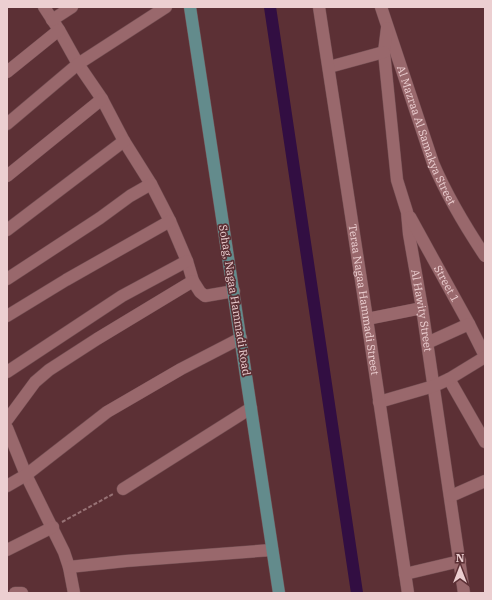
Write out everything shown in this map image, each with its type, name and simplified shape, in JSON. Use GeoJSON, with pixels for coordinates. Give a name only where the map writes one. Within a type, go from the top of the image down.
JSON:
{"type":"FeatureCollection","features":[{"type":"Feature","properties":{"kind":"main road","name":"Sohag, Nagaa Hammadi Road"},"geometry":{"type":"LineString","coordinates":[[190,7],[279,593]]}},
{"type":"Feature","properties":{"kind":"street"},"geometry":{"type":"LineString","coordinates":[[44,7],[78,64],[102,99],[124,141],[151,184],[170,221],[187,261],[193,282],[205,296],[234,291]]}},
{"type":"Feature","properties":{"kind":"street"},"geometry":{"type":"LineString","coordinates":[[52,20],[72,7]]}},
{"type":"Feature","properties":{"kind":"street"},"geometry":{"type":"LineString","coordinates":[[7,124],[78,64],[166,7]]}},
{"type":"Feature","properties":{"kind":"street","name":"Teraa Nagaa Hammadi Street"},"geometry":{"type":"LineString","coordinates":[[319,7],[408,593]]}},
{"type":"Feature","properties":{"kind":"street","name":"Al Mazraa Al Samakya Street"},"geometry":{"type":"LineString","coordinates":[[381,7],[433,162],[461,220],[485,256]]}},
{"type":"Feature","properties":{"kind":"street","name":"Al Hawity Street"},"geometry":{"type":"LineString","coordinates":[[387,28],[384,52],[397,180],[407,212],[409,234],[451,496],[464,593]]}},
{"type":"Feature","properties":{"kind":"street"},"geometry":{"type":"LineString","coordinates":[[7,72],[59,30]]}},
{"type":"Feature","properties":{"kind":"street"},"geometry":{"type":"LineString","coordinates":[[329,67],[384,52]]}},
{"type":"Feature","properties":{"kind":"street"},"geometry":{"type":"LineString","coordinates":[[7,176],[102,99]]}},
{"type":"Feature","properties":{"kind":"street"},"geometry":{"type":"LineString","coordinates":[[7,230],[124,141]]}},
{"type":"Feature","properties":{"kind":"street"},"geometry":{"type":"LineString","coordinates":[[7,279],[100,218],[130,196],[151,184]]}},
{"type":"Feature","properties":{"kind":"street","name":"Street 1"},"geometry":{"type":"LineString","coordinates":[[407,212],[485,356]]}},
{"type":"Feature","properties":{"kind":"street"},"geometry":{"type":"LineString","coordinates":[[7,316],[66,280],[170,221]]}},
{"type":"Feature","properties":{"kind":"street"},"geometry":{"type":"LineString","coordinates":[[7,372],[122,296],[187,261]]}},
{"type":"Feature","properties":{"kind":"street"},"geometry":{"type":"LineString","coordinates":[[7,420],[36,382],[49,370],[97,339],[193,282]]}},
{"type":"Feature","properties":{"kind":"street"},"geometry":{"type":"LineString","coordinates":[[367,319],[422,308]]}},
{"type":"Feature","properties":{"kind":"street"},"geometry":{"type":"LineString","coordinates":[[427,343],[469,324]]}},
{"type":"Feature","properties":{"kind":"street"},"geometry":{"type":"LineString","coordinates":[[7,486],[26,475],[107,412],[181,369],[241,338]]}},
{"type":"Feature","properties":{"kind":"street"},"geometry":{"type":"LineString","coordinates":[[379,402],[434,386],[449,379],[485,356]]}},
{"type":"Feature","properties":{"kind":"street"},"geometry":{"type":"LineString","coordinates":[[449,379],[484,439]]}},
{"type":"Feature","properties":{"kind":"street"},"geometry":{"type":"LineString","coordinates":[[123,489],[251,408]]}},
{"type":"Feature","properties":{"kind":"street"},"geometry":{"type":"LineString","coordinates":[[7,428],[26,475],[52,527],[69,567],[74,593]]}},
{"type":"Feature","properties":{"kind":"street"},"geometry":{"type":"LineString","coordinates":[[451,496],[485,481]]}},
{"type":"Feature","properties":{"kind":"street"},"geometry":{"type":"LineString","coordinates":[[7,550],[52,527]]}},
{"type":"Feature","properties":{"kind":"street"},"geometry":{"type":"LineString","coordinates":[[69,567],[126,561],[272,550]]}},
{"type":"Feature","properties":{"kind":"street"},"geometry":{"type":"LineString","coordinates":[[405,574],[460,560]]}},
{"type":"Feature","properties":{"kind":"street"},"geometry":{"type":"LineString","coordinates":[[15,593],[22,593]]}},
{"type":"Feature","properties":{"kind":"path"},"geometry":{"type":"LineString","coordinates":[[52,527],[123,489]]}},
{"type":"Feature","properties":{"kind":"waterway"},"geometry":{"type":"LineString","coordinates":[[270,7],[357,593]]}}]}
